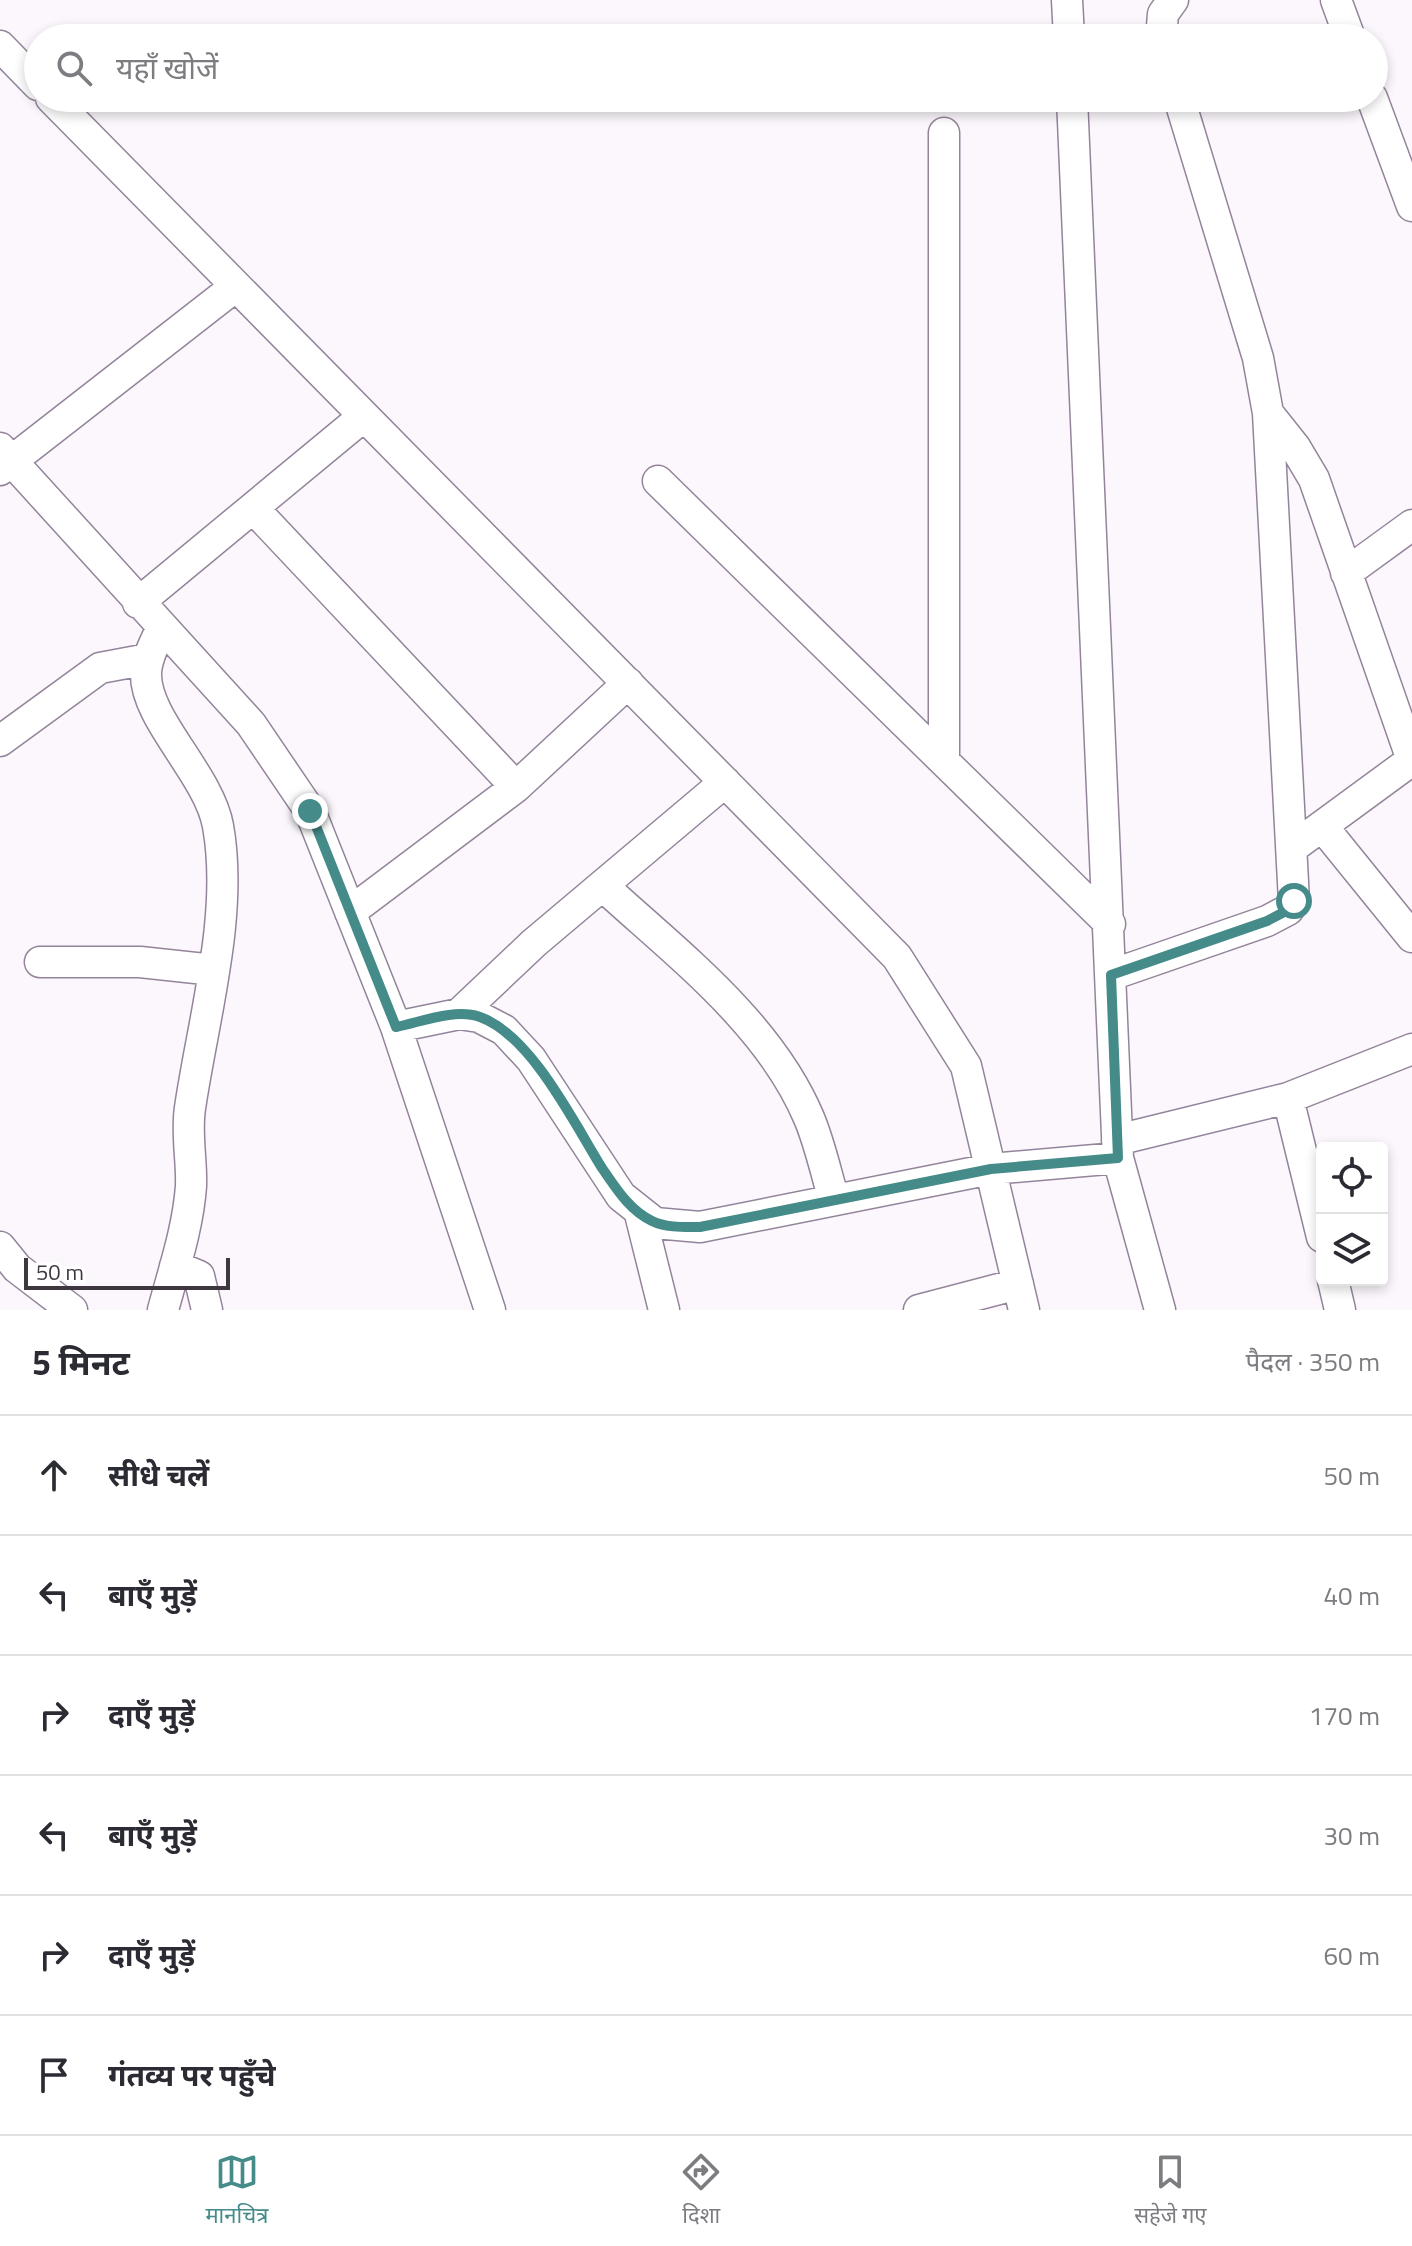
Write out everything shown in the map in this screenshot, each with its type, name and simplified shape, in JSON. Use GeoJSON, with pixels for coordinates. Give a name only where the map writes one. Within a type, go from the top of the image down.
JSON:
{"type":"FeatureCollection","features":[{"type":"Feature","properties":{"kind":"street"},"geometry":{"type":"LineString","coordinates":[[1067,0],[1068,24]]}},
{"type":"Feature","properties":{"kind":"street"},"geometry":{"type":"LineString","coordinates":[[1162,24],[1163,14],[1173,0]]}},
{"type":"Feature","properties":{"kind":"street"},"geometry":{"type":"LineString","coordinates":[[1336,0],[1345,24]]}},
{"type":"Feature","properties":{"kind":"street"},"geometry":{"type":"LineString","coordinates":[[0,46],[24,71]]}},
{"type":"Feature","properties":{"kind":"street"},"geometry":{"type":"LineString","coordinates":[[65,112],[897,957],[966,1066],[1021,1297],[919,1310]]}},
{"type":"Feature","properties":{"kind":"street"},"geometry":{"type":"LineString","coordinates":[[1073,112],[1118,1149],[1160,1310]]}},
{"type":"Feature","properties":{"kind":"street"},"geometry":{"type":"LineString","coordinates":[[1111,975],[1267,921],[1288,910],[1294,901],[1268,413],[1258,358],[1183,112]]}},
{"type":"Feature","properties":{"kind":"street"},"geometry":{"type":"LineString","coordinates":[[1377,112],[1412,206]]}},
{"type":"Feature","properties":{"kind":"street"},"geometry":{"type":"LineString","coordinates":[[944,133],[944,761]]}},
{"type":"Feature","properties":{"kind":"street"},"geometry":{"type":"LineString","coordinates":[[236,286],[4,460],[251,724],[291,778],[310,811],[396,1027],[490,1310]]}},
{"type":"Feature","properties":{"kind":"street"},"geometry":{"type":"LineString","coordinates":[[1268,413],[1295,447],[1314,479],[1412,760],[1292,848]]}},
{"type":"Feature","properties":{"kind":"street"},"geometry":{"type":"LineString","coordinates":[[138,603],[364,416]]}},
{"type":"Feature","properties":{"kind":"street"},"geometry":{"type":"LineString","coordinates":[[658,481],[1110,924]]}},
{"type":"Feature","properties":{"kind":"street"},"geometry":{"type":"LineString","coordinates":[[253,508],[516,787]]}},
{"type":"Feature","properties":{"kind":"street"},"geometry":{"type":"LineString","coordinates":[[1346,573],[1412,525]]}},
{"type":"Feature","properties":{"kind":"street"},"geometry":{"type":"LineString","coordinates":[[161,629],[148,659],[146,674],[151,700],[202,785],[218,825],[222,874],[214,970],[189,1112],[191,1183],[187,1218],[163,1310]]}},
{"type":"Feature","properties":{"kind":"street"},"geometry":{"type":"LineString","coordinates":[[0,741],[100,668],[148,659]]}},
{"type":"Feature","properties":{"kind":"street"},"geometry":{"type":"LineString","coordinates":[[350,912],[516,787],[628,683]]}},
{"type":"Feature","properties":{"kind":"street"},"geometry":{"type":"LineString","coordinates":[[459,1014],[725,782]]}},
{"type":"Feature","properties":{"kind":"street"},"geometry":{"type":"LineString","coordinates":[[1322,826],[1412,937]]}},
{"type":"Feature","properties":{"kind":"street"},"geometry":{"type":"LineString","coordinates":[[603,886],[719,994],[791,1082],[810,1119],[834,1200]]}},
{"type":"Feature","properties":{"kind":"street"},"geometry":{"type":"LineString","coordinates":[[40,962],[140,962],[214,970]]}},
{"type":"Feature","properties":{"kind":"street"},"geometry":{"type":"LineString","coordinates":[[396,1027],[459,1014],[479,1017],[504,1030],[531,1059],[621,1196],[655,1223],[700,1227],[991,1169],[1118,1149],[1288,1098],[1412,1049]]}},
{"type":"Feature","properties":{"kind":"street"},"geometry":{"type":"LineString","coordinates":[[1288,1098],[1316,1214]]}},
{"type":"Feature","properties":{"kind":"street"},"geometry":{"type":"LineString","coordinates":[[640,1214],[664,1310]]}},
{"type":"Feature","properties":{"kind":"street"},"geometry":{"type":"LineString","coordinates":[[0,1247],[29,1279],[72,1310]]}},
{"type":"Feature","properties":{"kind":"street"},"geometry":{"type":"LineString","coordinates":[[175,1266],[199,1276],[207,1310]]}},
{"type":"Feature","properties":{"kind":"street"},"geometry":{"type":"LineString","coordinates":[[1334,1286],[1340,1310]]}},
{"type":"Feature","properties":{"kind":"route"},"geometry":{"type":"LineString","coordinates":[[310,811],[396,1027],[459,1014],[479,1017],[504,1030],[531,1059],[621,1196],[655,1223],[674,1226],[700,1227],[991,1169],[1118,1158],[1111,975],[1267,921],[1288,910],[1294,901]]}}]}
